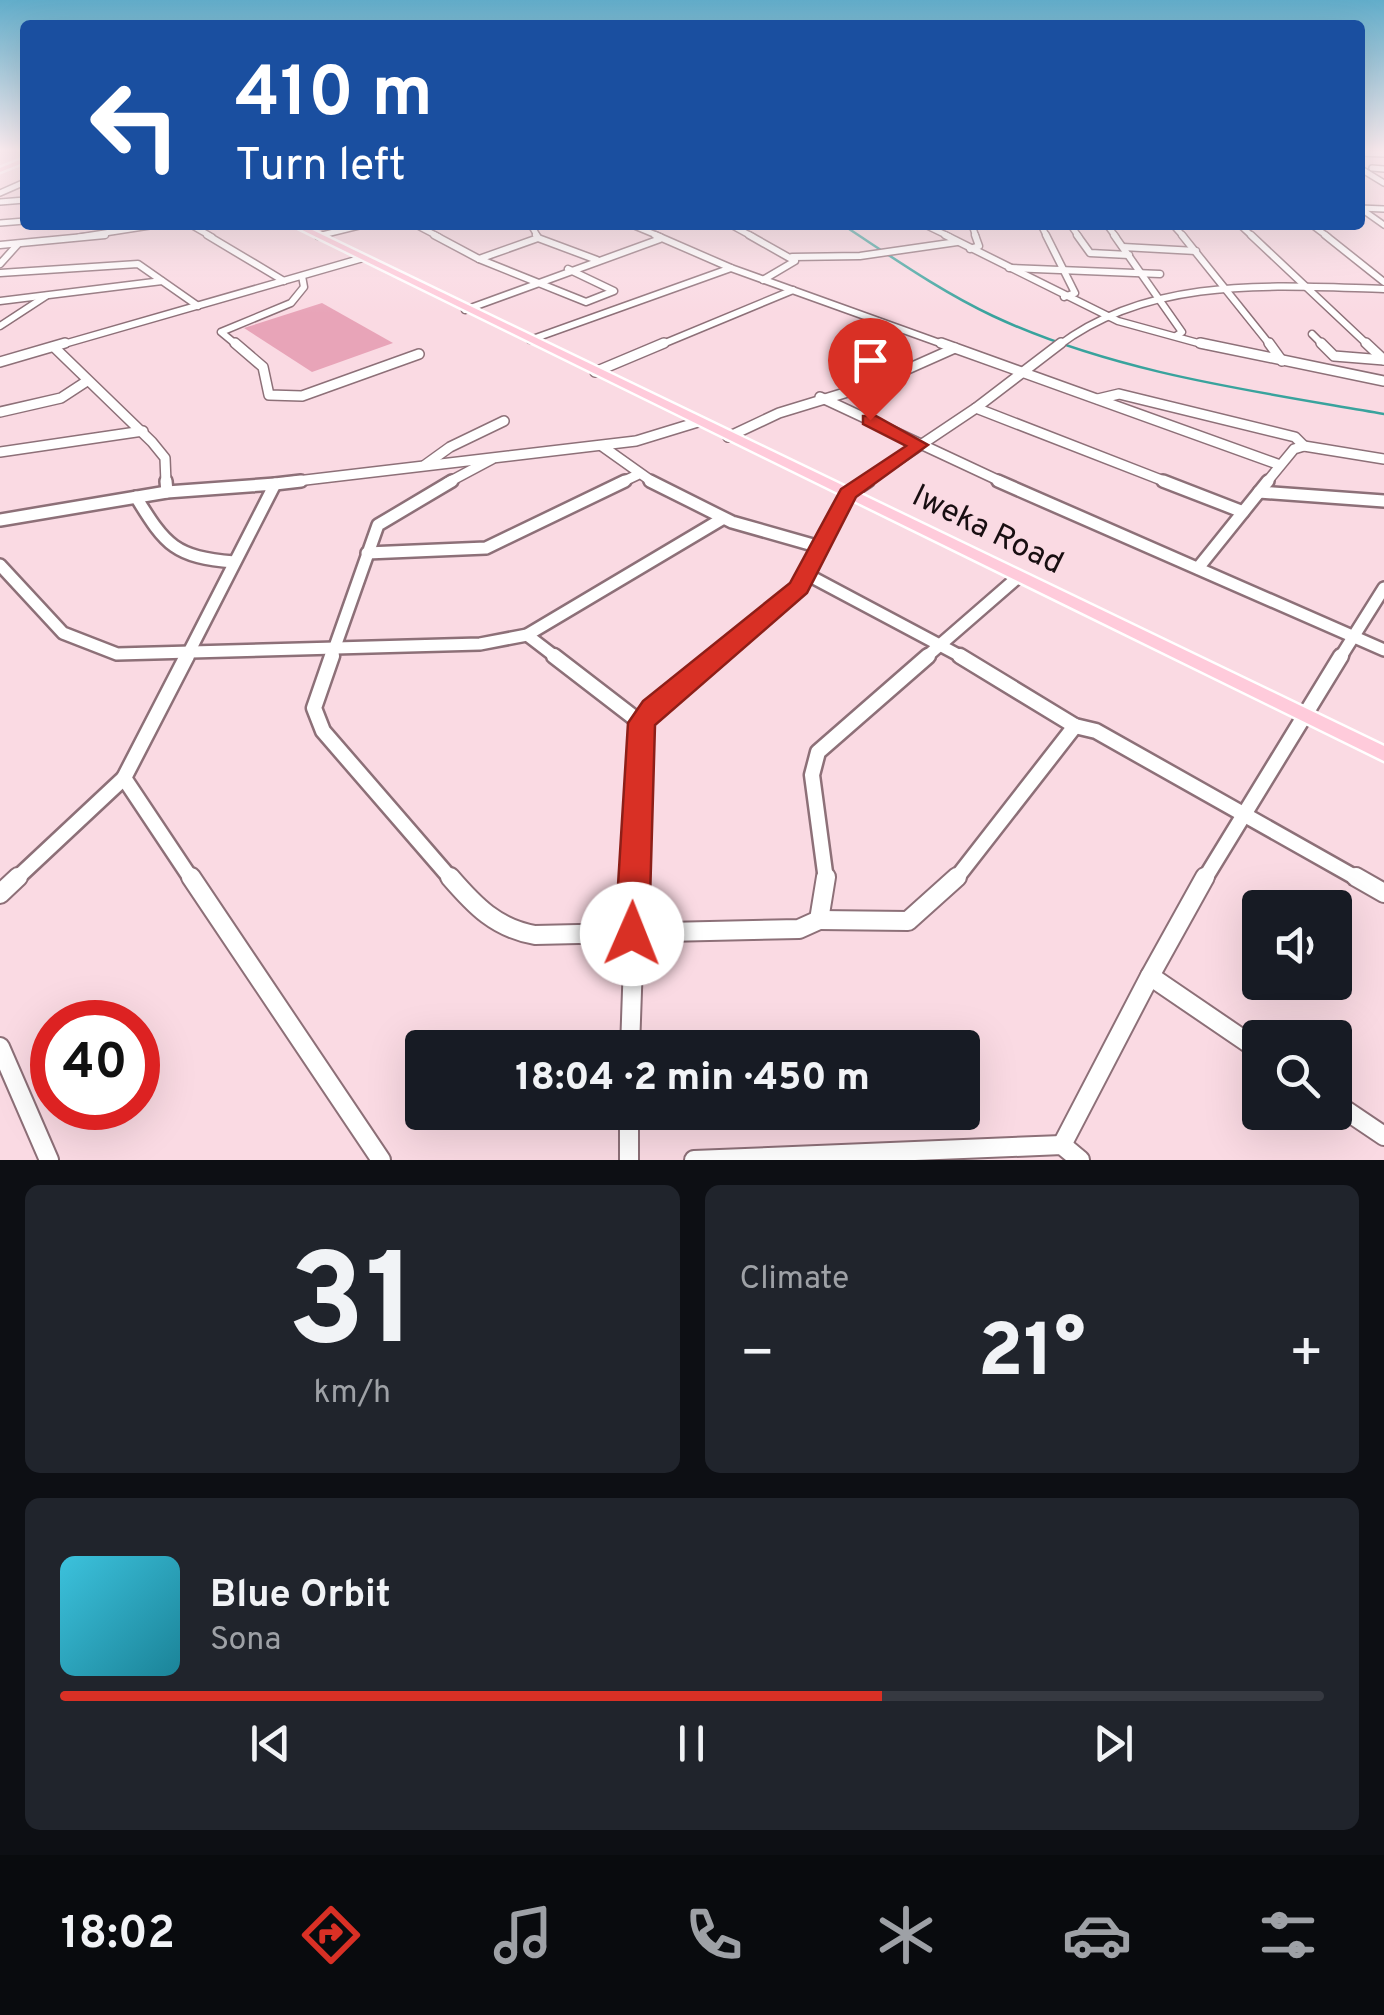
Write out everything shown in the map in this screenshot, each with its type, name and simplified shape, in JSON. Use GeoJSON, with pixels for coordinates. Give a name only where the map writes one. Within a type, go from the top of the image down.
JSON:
{"type":"FeatureCollection","features":[{"type":"Feature","properties":{"kind":"main road","name":"Iweka Road"},"geometry":{"type":"LineString","coordinates":[[306,230],[1384,754]]}},
{"type":"Feature","properties":{"kind":"street"},"geometry":{"type":"LineString","coordinates":[[1365,211],[1384,222]]}},
{"type":"Feature","properties":{"kind":"street"},"geometry":{"type":"LineString","coordinates":[[1365,218],[1375,218]]}},
{"type":"Feature","properties":{"kind":"street"},"geometry":{"type":"LineString","coordinates":[[0,245],[133,230]]}},
{"type":"Feature","properties":{"kind":"street"},"geometry":{"type":"LineString","coordinates":[[199,230],[284,281]]}},
{"type":"Feature","properties":{"kind":"street"},"geometry":{"type":"LineString","coordinates":[[318,236],[341,230]]}},
{"type":"Feature","properties":{"kind":"street"},"geometry":{"type":"LineString","coordinates":[[425,230],[480,259],[586,302],[614,291],[568,270]]}},
{"type":"Feature","properties":{"kind":"street"},"geometry":{"type":"LineString","coordinates":[[534,230],[538,238]]}},
{"type":"Feature","properties":{"kind":"street"},"geometry":{"type":"LineString","coordinates":[[642,230],[730,268],[1280,464]]}},
{"type":"Feature","properties":{"kind":"street"},"geometry":{"type":"LineString","coordinates":[[741,230],[792,257],[892,252],[958,242]]}},
{"type":"Feature","properties":{"kind":"street"},"geometry":{"type":"LineString","coordinates":[[935,230],[1108,317],[1171,336],[1384,381]]}},
{"type":"Feature","properties":{"kind":"street"},"geometry":{"type":"LineString","coordinates":[[970,249],[980,246],[974,230]]}},
{"type":"Feature","properties":{"kind":"street"},"geometry":{"type":"LineString","coordinates":[[1043,230],[1075,292],[1064,297]]}},
{"type":"Feature","properties":{"kind":"street"},"geometry":{"type":"LineString","coordinates":[[1074,230],[1090,252],[1129,254]]}},
{"type":"Feature","properties":{"kind":"street"},"geometry":{"type":"LineString","coordinates":[[1111,230],[1182,336],[1171,336]]}},
{"type":"Feature","properties":{"kind":"street"},"geometry":{"type":"LineString","coordinates":[[1177,230],[1227,286],[1282,361]]}},
{"type":"Feature","properties":{"kind":"street"},"geometry":{"type":"LineString","coordinates":[[1245,230],[1384,360]]}},
{"type":"Feature","properties":{"kind":"street"},"geometry":{"type":"LineString","coordinates":[[1318,230],[1384,286]]}},
{"type":"Feature","properties":{"kind":"street"},"geometry":{"type":"LineString","coordinates":[[480,259],[538,238],[596,260]]}},
{"type":"Feature","properties":{"kind":"street"},"geometry":{"type":"LineString","coordinates":[[465,310],[660,239]]}},
{"type":"Feature","properties":{"kind":"street"},"geometry":{"type":"LineString","coordinates":[[0,264],[18,244]]}},
{"type":"Feature","properties":{"kind":"street"},"geometry":{"type":"LineString","coordinates":[[1123,247],[1196,251]]}},
{"type":"Feature","properties":{"kind":"street"},"geometry":{"type":"LineString","coordinates":[[763,280],[786,270],[795,260],[792,257]]}},
{"type":"Feature","properties":{"kind":"street"},"geometry":{"type":"LineString","coordinates":[[0,362],[363,258]]}},
{"type":"Feature","properties":{"kind":"street"},"geometry":{"type":"LineString","coordinates":[[0,273],[131,264],[198,306]]}},
{"type":"Feature","properties":{"kind":"street"},"geometry":{"type":"LineString","coordinates":[[530,340],[730,268]]}},
{"type":"Feature","properties":{"kind":"street"},"geometry":{"type":"LineString","coordinates":[[1005,268],[1160,274]]}},
{"type":"Feature","properties":{"kind":"street"},"geometry":{"type":"LineString","coordinates":[[1368,270],[1384,270]]}},
{"type":"Feature","properties":{"kind":"street"},"geometry":{"type":"LineString","coordinates":[[302,276],[304,287],[296,300],[221,332],[263,367],[269,395],[302,396],[419,354]]}},
{"type":"Feature","properties":{"kind":"street"},"geometry":{"type":"LineString","coordinates":[[0,301],[162,281]]}},
{"type":"Feature","properties":{"kind":"street"},"geometry":{"type":"LineString","coordinates":[[630,1030],[641,723],[653,708],[759,622],[808,575],[848,494],[976,408],[1060,343],[1108,317],[1159,298],[1227,286],[1384,286]]}},
{"type":"Feature","properties":{"kind":"street"},"geometry":{"type":"LineString","coordinates":[[595,372],[793,290]]}},
{"type":"Feature","properties":{"kind":"street"},"geometry":{"type":"LineString","coordinates":[[0,326],[46,296]]}},
{"type":"Feature","properties":{"kind":"street"},"geometry":{"type":"LineString","coordinates":[[1312,334],[1334,356],[1384,360]]}},
{"type":"Feature","properties":{"kind":"street"},"geometry":{"type":"LineString","coordinates":[[55,348],[144,431],[165,458],[167,492]]}},
{"type":"Feature","properties":{"kind":"street"},"geometry":{"type":"LineString","coordinates":[[728,438],[820,398],[874,384],[955,348]]}},
{"type":"Feature","properties":{"kind":"street"},"geometry":{"type":"LineString","coordinates":[[0,422],[2,411],[61,398],[87,381]]}},
{"type":"Feature","properties":{"kind":"street"},"geometry":{"type":"LineString","coordinates":[[1098,399],[1120,394],[1295,436],[1304,446]]}},
{"type":"Feature","properties":{"kind":"street"},"geometry":{"type":"LineString","coordinates":[[820,398],[1384,650]]}},
{"type":"Feature","properties":{"kind":"street"},"geometry":{"type":"LineString","coordinates":[[976,408],[1243,512]]}},
{"type":"Feature","properties":{"kind":"street"},"geometry":{"type":"LineString","coordinates":[[422,467],[450,446],[504,421]]}},
{"type":"Feature","properties":{"kind":"street"},"geometry":{"type":"LineString","coordinates":[[0,520],[167,492],[275,484],[602,446],[666,434],[698,422]]}},
{"type":"Feature","properties":{"kind":"street"},"geometry":{"type":"LineString","coordinates":[[0,452],[144,431]]}},
{"type":"Feature","properties":{"kind":"street"},"geometry":{"type":"LineString","coordinates":[[602,446],[637,475],[722,519],[758,534],[820,548]]}},
{"type":"Feature","properties":{"kind":"street"},"geometry":{"type":"LineString","coordinates":[[1198,568],[1294,448],[1304,446],[1384,459]]}},
{"type":"Feature","properties":{"kind":"street"},"geometry":{"type":"LineString","coordinates":[[492,459],[384,518],[331,649],[314,708],[316,719],[480,913],[513,931],[535,935],[632,934],[799,928],[820,920],[908,921],[946,891],[1075,726]]}},
{"type":"Feature","properties":{"kind":"street"},"geometry":{"type":"LineString","coordinates":[[368,554],[486,548],[637,475]]}},
{"type":"Feature","properties":{"kind":"street"},"geometry":{"type":"LineString","coordinates":[[0,894],[124,778],[275,484]]}},
{"type":"Feature","properties":{"kind":"street"},"geometry":{"type":"LineString","coordinates":[[1260,492],[1384,501]]}},
{"type":"Feature","properties":{"kind":"street"},"geometry":{"type":"LineString","coordinates":[[136,497],[179,556],[234,562]]}},
{"type":"Feature","properties":{"kind":"street"},"geometry":{"type":"LineString","coordinates":[[0,565],[62,634],[85,649],[117,654],[480,644],[527,635],[722,519]]}},
{"type":"Feature","properties":{"kind":"street"},"geometry":{"type":"LineString","coordinates":[[808,575],[941,644],[1075,726],[1096,731],[1384,893]]}},
{"type":"Feature","properties":{"kind":"street"},"geometry":{"type":"LineString","coordinates":[[820,920],[828,888],[812,764],[818,752],[1016,578]]}},
{"type":"Feature","properties":{"kind":"street"},"geometry":{"type":"LineString","coordinates":[[1062,1146],[1150,976],[1240,815],[1384,588]]}},
{"type":"Feature","properties":{"kind":"street"},"geometry":{"type":"LineString","coordinates":[[527,635],[641,723]]}},
{"type":"Feature","properties":{"kind":"street"},"geometry":{"type":"LineString","coordinates":[[124,778],[382,1160]]}},
{"type":"Feature","properties":{"kind":"street"},"geometry":{"type":"LineString","coordinates":[[1150,976],[1242,1039]]}},
{"type":"Feature","properties":{"kind":"street"},"geometry":{"type":"LineString","coordinates":[[0,1047],[50,1160]]}},
{"type":"Feature","properties":{"kind":"street"},"geometry":{"type":"LineString","coordinates":[[1352,1114],[1384,1136]]}},
{"type":"Feature","properties":{"kind":"street"},"geometry":{"type":"LineString","coordinates":[[628,1160],[629,1130]]}},
{"type":"Feature","properties":{"kind":"street"},"geometry":{"type":"LineString","coordinates":[[694,1160],[885,1158],[1062,1146],[1080,1160]]}},
{"type":"Feature","properties":{"kind":"shaded area"},"geometry":{"type":"Polygon","coordinates":[[[322,303],[393,343],[312,372],[244,328],[322,303]]]}},
{"type":"Feature","properties":{"kind":"waterway"},"geometry":{"type":"LineString","coordinates":[[851,230],[954,296],[1039,336],[1185,378],[1384,414]]}},
{"type":"Feature","properties":{"kind":"route"},"geometry":{"type":"LineString","coordinates":[[632,934],[641,723],[653,708],[799,588],[848,494],[919,445],[870,420]]}}]}
